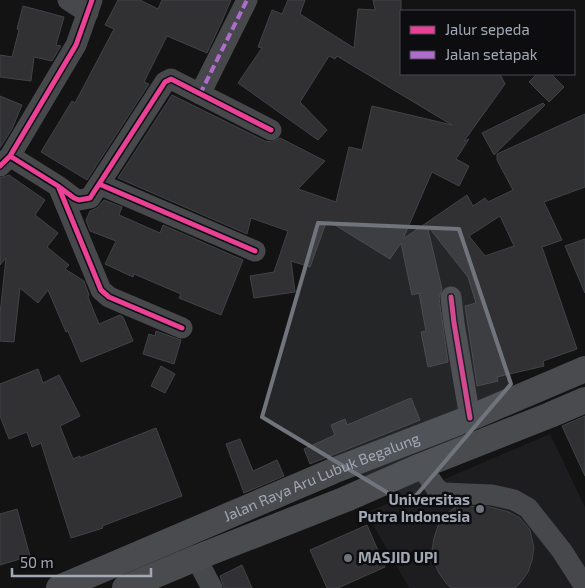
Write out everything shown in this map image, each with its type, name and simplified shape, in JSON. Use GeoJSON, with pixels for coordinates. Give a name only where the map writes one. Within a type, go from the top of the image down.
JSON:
{"type":"FeatureCollection","features":[{"type":"Feature","properties":{"kind":"main road","name":"Jalan Raya Aru Lubuk Begalung"},"geometry":{"type":"LineString","coordinates":[[59,588],[333,471],[470,418],[585,370]]}},
{"type":"Feature","properties":{"kind":"main road","name":"Jalan Raya Aru Lubuk Begalung"},"geometry":{"type":"LineString","coordinates":[[125,588],[585,400]]}},
{"type":"Feature","properties":{"kind":"main road"},"geometry":{"type":"LineString","coordinates":[[333,471],[346,499]]}},
{"type":"Feature","properties":{"kind":"street"},"geometry":{"type":"LineString","coordinates":[[68,0],[90,6],[76,45],[5,161],[58,186],[74,198],[79,200],[90,198],[165,82],[171,79],[270,130]]}},
{"type":"Feature","properties":{"kind":"street"},"geometry":{"type":"LineString","coordinates":[[200,94],[247,0]]}},
{"type":"Feature","properties":{"kind":"street"},"geometry":{"type":"LineString","coordinates":[[98,184],[255,251]]}},
{"type":"Feature","properties":{"kind":"street"},"geometry":{"type":"LineString","coordinates":[[58,186],[101,290],[109,297],[182,328]]}},
{"type":"Feature","properties":{"kind":"street"},"geometry":{"type":"LineString","coordinates":[[451,297],[470,418]]}},
{"type":"Feature","properties":{"kind":"street"},"geometry":{"type":"LineString","coordinates":[[421,466],[436,488],[443,493],[492,496],[514,500],[528,508],[562,551],[585,587]]}},
{"type":"Feature","properties":{"kind":"street"},"geometry":{"type":"LineString","coordinates":[[196,558],[212,588]]}},
{"type":"Feature","properties":{"kind":"highlighted area"},"geometry":{"type":"Polygon","coordinates":[[[318,223],[459,229],[511,384],[408,505],[262,417],[318,223]]]}},
{"type":"Feature","properties":{"kind":"shaded area","name":"Universitas Putra Indonesia"},"geometry":{"type":"Polygon","coordinates":[[[550,434],[585,507],[585,588],[409,588],[375,528],[370,511],[550,434]]]}},
{"type":"Feature","properties":{"kind":"building"},"geometry":{"type":"Polygon","coordinates":[[[118,0],[140,0],[158,9],[162,0],[231,0],[207,53],[167,36],[144,82],[149,84],[87,180],[41,152],[72,101],[75,103],[114,29],[105,25],[118,0]]]}},
{"type":"Feature","properties":{"kind":"building"},"geometry":{"type":"Polygon","coordinates":[[[288,0],[305,0],[300,14],[354,48],[358,9],[375,10],[373,0],[401,0],[400,75],[500,75],[505,84],[464,141],[469,139],[456,159],[469,166],[459,186],[432,172],[403,239],[467,195],[473,206],[485,198],[488,202],[513,190],[497,160],[497,154],[585,114],[585,187],[544,202],[562,240],[542,247],[577,349],[543,361],[544,366],[497,377],[498,381],[477,386],[465,306],[476,303],[468,277],[427,225],[442,289],[439,298],[448,362],[428,367],[421,332],[426,331],[419,293],[412,295],[401,243],[390,259],[327,220],[310,267],[291,261],[295,292],[254,298],[250,276],[274,272],[288,231],[251,218],[247,234],[118,178],[172,95],[265,141],[272,142],[280,138],[325,161],[298,189],[336,202],[349,147],[362,150],[372,106],[452,125],[337,56],[335,59],[329,56],[300,102],[327,130],[318,140],[238,83],[262,48],[258,47],[272,10],[282,14],[288,0]],[[500,216],[469,236],[485,256],[514,246],[500,216]]]}},
{"type":"Feature","properties":{"kind":"building"},"geometry":{"type":"Polygon","coordinates":[[[23,6],[64,17],[56,45],[61,46],[52,61],[34,57],[31,81],[0,77],[0,55],[12,57],[23,6]]]}},
{"type":"Feature","properties":{"kind":"building"},"geometry":{"type":"Polygon","coordinates":[[[536,75],[552,75],[564,87],[549,102],[529,82],[536,75]]]}},
{"type":"Feature","properties":{"kind":"building"},"geometry":{"type":"Polygon","coordinates":[[[0,96],[22,105],[12,129],[0,148],[0,96]]]}},
{"type":"Feature","properties":{"kind":"building"},"geometry":{"type":"Polygon","coordinates":[[[543,103],[545,105],[494,155],[482,133],[543,103]]]}},
{"type":"Feature","properties":{"kind":"building"},"geometry":{"type":"Polygon","coordinates":[[[9,175],[45,200],[35,215],[58,233],[47,247],[69,265],[65,269],[84,281],[99,324],[120,315],[123,317],[133,341],[81,362],[48,290],[38,303],[20,288],[14,342],[0,341],[0,314],[6,258],[0,265],[0,178],[9,175]]]}},
{"type":"Feature","properties":{"kind":"building"},"geometry":{"type":"Polygon","coordinates":[[[104,200],[122,207],[119,215],[160,233],[163,225],[243,260],[221,315],[179,298],[181,294],[134,274],[133,277],[105,264],[116,241],[90,231],[86,220],[90,211],[97,208],[104,200]]]}},
{"type":"Feature","properties":{"kind":"building"},"geometry":{"type":"Polygon","coordinates":[[[585,239],[585,293],[565,246],[585,239]]]}},
{"type":"Feature","properties":{"kind":"building"},"geometry":{"type":"Polygon","coordinates":[[[156,331],[181,340],[174,364],[143,354],[149,334],[155,336],[156,331]]]}},
{"type":"Feature","properties":{"kind":"building"},"geometry":{"type":"Polygon","coordinates":[[[161,366],[175,374],[165,393],[151,386],[161,366]]]}},
{"type":"Feature","properties":{"kind":"building"},"geometry":{"type":"Polygon","coordinates":[[[38,369],[43,383],[59,375],[80,416],[60,426],[73,459],[80,456],[80,458],[156,428],[182,496],[102,526],[103,528],[71,538],[41,443],[32,447],[27,432],[9,439],[0,416],[0,384],[38,369]]]}},
{"type":"Feature","properties":{"kind":"building"},"geometry":{"type":"Polygon","coordinates":[[[411,398],[420,420],[310,464],[304,449],[335,435],[331,425],[345,419],[347,425],[411,398]]]}},
{"type":"Feature","properties":{"kind":"building"},"geometry":{"type":"Polygon","coordinates":[[[585,416],[585,476],[562,426],[585,416]]]}},
{"type":"Feature","properties":{"kind":"building"},"geometry":{"type":"Polygon","coordinates":[[[240,439],[253,471],[277,460],[284,476],[244,493],[226,444],[240,439]]]}},
{"type":"Feature","properties":{"kind":"building"},"geometry":{"type":"Polygon","coordinates":[[[457,506],[490,507],[509,512],[520,518],[530,530],[534,548],[532,560],[528,572],[515,588],[451,588],[446,583],[434,562],[432,550],[438,526],[455,507],[458,512],[457,506]]]}},
{"type":"Feature","properties":{"kind":"building"},"geometry":{"type":"Polygon","coordinates":[[[17,509],[30,556],[0,565],[0,514],[17,509]]]}},
{"type":"Feature","properties":{"kind":"building","name":"MASJID UPI"},"geometry":{"type":"Polygon","coordinates":[[[367,525],[385,567],[338,588],[327,588],[310,550],[367,525]]]}},
{"type":"Feature","properties":{"kind":"building"},"geometry":{"type":"Polygon","coordinates":[[[242,565],[252,588],[224,588],[220,576],[242,565]]]}},
{"type":"Feature","properties":{"kind":"marked path"},"geometry":{"type":"LineString","coordinates":[[200,94],[247,0]]}},
{"type":"Feature","properties":{"kind":"cycle path"},"geometry":{"type":"LineString","coordinates":[[0,166],[10,156],[76,45],[92,0]]}},
{"type":"Feature","properties":{"kind":"cycle path"},"geometry":{"type":"LineString","coordinates":[[10,156],[74,198],[79,200],[90,198],[165,82],[171,79],[271,130]]}},
{"type":"Feature","properties":{"kind":"cycle path"},"geometry":{"type":"LineString","coordinates":[[99,184],[255,251]]}},
{"type":"Feature","properties":{"kind":"cycle path"},"geometry":{"type":"LineString","coordinates":[[59,188],[101,290],[109,297],[182,328]]}},
{"type":"Feature","properties":{"kind":"cycle path"},"geometry":{"type":"LineString","coordinates":[[451,297],[470,418]]}},
{"type":"Feature","properties":{"kind":"place","name":"Universitas Putra Indonesia"},"geometry":{"type":"Point","coordinates":[480,509]}},
{"type":"Feature","properties":{"kind":"place","name":"MASJID UPI"},"geometry":{"type":"Point","coordinates":[348,558]}}]}
